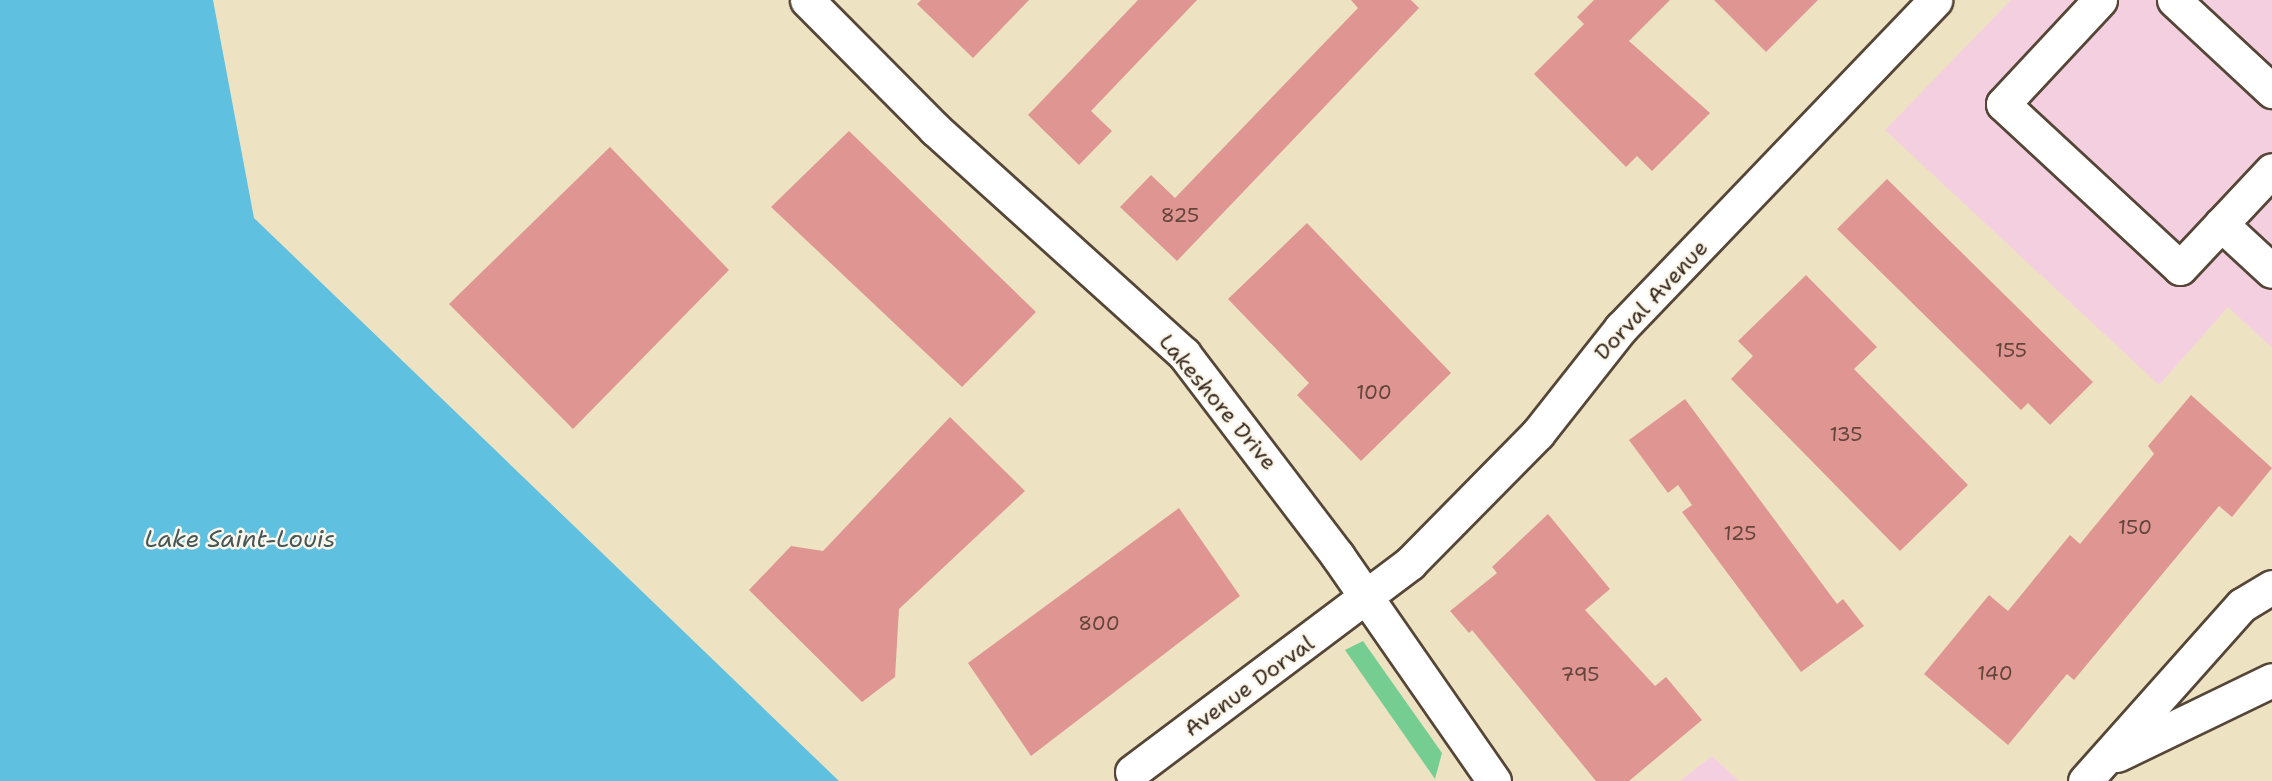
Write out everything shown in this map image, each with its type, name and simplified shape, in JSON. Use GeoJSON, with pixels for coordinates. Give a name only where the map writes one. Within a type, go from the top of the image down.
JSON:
{"type":"FeatureCollection","features":[{"type":"Feature","properties":{"kind":"street","name":"Lakeshore Drive"},"geometry":{"type":"LineString","coordinates":[[807,0],[935,129],[1184,354],[1367,600],[1488,779]]}},
{"type":"Feature","properties":{"kind":"street","name":"Dorval Avenue"},"geometry":{"type":"LineString","coordinates":[[1367,600],[1429,545],[1538,432],[1622,328],[1935,0]]}},
{"type":"Feature","properties":{"kind":"street"},"geometry":{"type":"LineString","coordinates":[[2100,0],[2003,104],[2180,268],[2272,170]]}},
{"type":"Feature","properties":{"kind":"street"},"geometry":{"type":"LineString","coordinates":[[2174,0],[2272,91]]}},
{"type":"Feature","properties":{"kind":"street"},"geometry":{"type":"LineString","coordinates":[[2221,224],[2272,271]]}},
{"type":"Feature","properties":{"kind":"street"},"geometry":{"type":"LineString","coordinates":[[2094,772],[2242,605],[2272,587]]}},
{"type":"Feature","properties":{"kind":"street","name":"Avenue Dorval"},"geometry":{"type":"LineString","coordinates":[[1132,772],[1367,600]]}},
{"type":"Feature","properties":{"kind":"street"},"geometry":{"type":"LineString","coordinates":[[2094,772],[2272,680]]}},
{"type":"Feature","properties":{"kind":"shaded area"},"geometry":{"type":"Polygon","coordinates":[[[2011,0],[2272,0],[2272,348],[2228,307],[2159,385],[1885,130],[2011,0]]]}},
{"type":"Feature","properties":{"kind":"shaded area"},"geometry":{"type":"Polygon","coordinates":[[[1712,756],[1739,781],[1680,781],[1712,756]]]}},
{"type":"Feature","properties":{"kind":"green space"},"geometry":{"type":"Polygon","coordinates":[[[1363,641],[1442,753],[1435,779],[1345,650],[1363,641]]]}},
{"type":"Feature","properties":{"kind":"water","name":"Lake Saint-Louis"},"geometry":{"type":"Polygon","coordinates":[[[0,0],[213,0],[254,218],[839,781],[0,781],[0,0]]]}},
{"type":"Feature","properties":{"kind":"building"},"geometry":{"type":"Polygon","coordinates":[[[921,0],[1029,0],[973,58],[917,4],[921,0]]]}},
{"type":"Feature","properties":{"kind":"building"},"geometry":{"type":"Polygon","coordinates":[[[1138,0],[1197,0],[1091,111],[1112,131],[1079,165],[1028,115],[1138,0]]]}},
{"type":"Feature","properties":{"kind":"building"},"geometry":{"type":"Polygon","coordinates":[[[1351,0],[1411,0],[1419,8],[1177,261],[1120,207],[1151,175],[1175,198],[1358,8],[1351,0]]]}},
{"type":"Feature","properties":{"kind":"building"},"geometry":{"type":"Polygon","coordinates":[[[1594,0],[1670,0],[1629,41],[1710,113],[1652,171],[1637,156],[1626,167],[1534,74],[1584,24],[1577,17],[1594,0]]]}},
{"type":"Feature","properties":{"kind":"building"},"geometry":{"type":"Polygon","coordinates":[[[1714,0],[1818,0],[1766,52],[1714,0]]]}},
{"type":"Feature","properties":{"kind":"building"},"geometry":{"type":"Polygon","coordinates":[[[849,131],[1036,312],[962,387],[771,207],[849,131]]]}},
{"type":"Feature","properties":{"kind":"building"},"geometry":{"type":"Polygon","coordinates":[[[610,147],[729,270],[573,429],[449,304],[610,147]]]}},
{"type":"Feature","properties":{"kind":"building"},"geometry":{"type":"Polygon","coordinates":[[[1887,179],[2093,382],[2050,425],[2028,403],[2021,410],[1837,229],[1887,179]]]}},
{"type":"Feature","properties":{"kind":"building"},"geometry":{"type":"Polygon","coordinates":[[[1307,223],[1451,373],[1361,461],[1297,395],[1309,383],[1228,299],[1307,223]]]}},
{"type":"Feature","properties":{"kind":"building"},"geometry":{"type":"Polygon","coordinates":[[[1806,275],[1877,347],[1854,369],[1968,485],[1900,551],[1731,379],[1753,356],[1738,341],[1806,275]]]}},
{"type":"Feature","properties":{"kind":"building"},"geometry":{"type":"Polygon","coordinates":[[[2191,395],[2272,468],[2232,517],[2219,506],[2074,680],[2067,674],[2008,745],[1924,674],[1989,595],[2008,611],[2070,535],[2080,544],[2154,454],[2148,446],[2191,395]]]}},
{"type":"Feature","properties":{"kind":"building"},"geometry":{"type":"Polygon","coordinates":[[[1685,399],[1837,604],[1843,599],[1864,626],[1801,672],[1682,512],[1692,505],[1678,485],[1668,493],[1629,440],[1685,399]]]}},
{"type":"Feature","properties":{"kind":"building"},"geometry":{"type":"Polygon","coordinates":[[[950,417],[1025,491],[899,609],[895,677],[862,702],[749,590],[791,546],[823,551],[950,417]]]}},
{"type":"Feature","properties":{"kind":"building"},"geometry":{"type":"Polygon","coordinates":[[[1179,508],[1240,596],[1031,756],[968,663],[1179,508]]]}},
{"type":"Feature","properties":{"kind":"building"},"geometry":{"type":"Polygon","coordinates":[[[1548,514],[1610,589],[1585,610],[1655,686],[1666,677],[1702,720],[1629,781],[1596,781],[1472,630],[1469,633],[1450,611],[1497,573],[1492,567],[1548,514]]]}}]}
